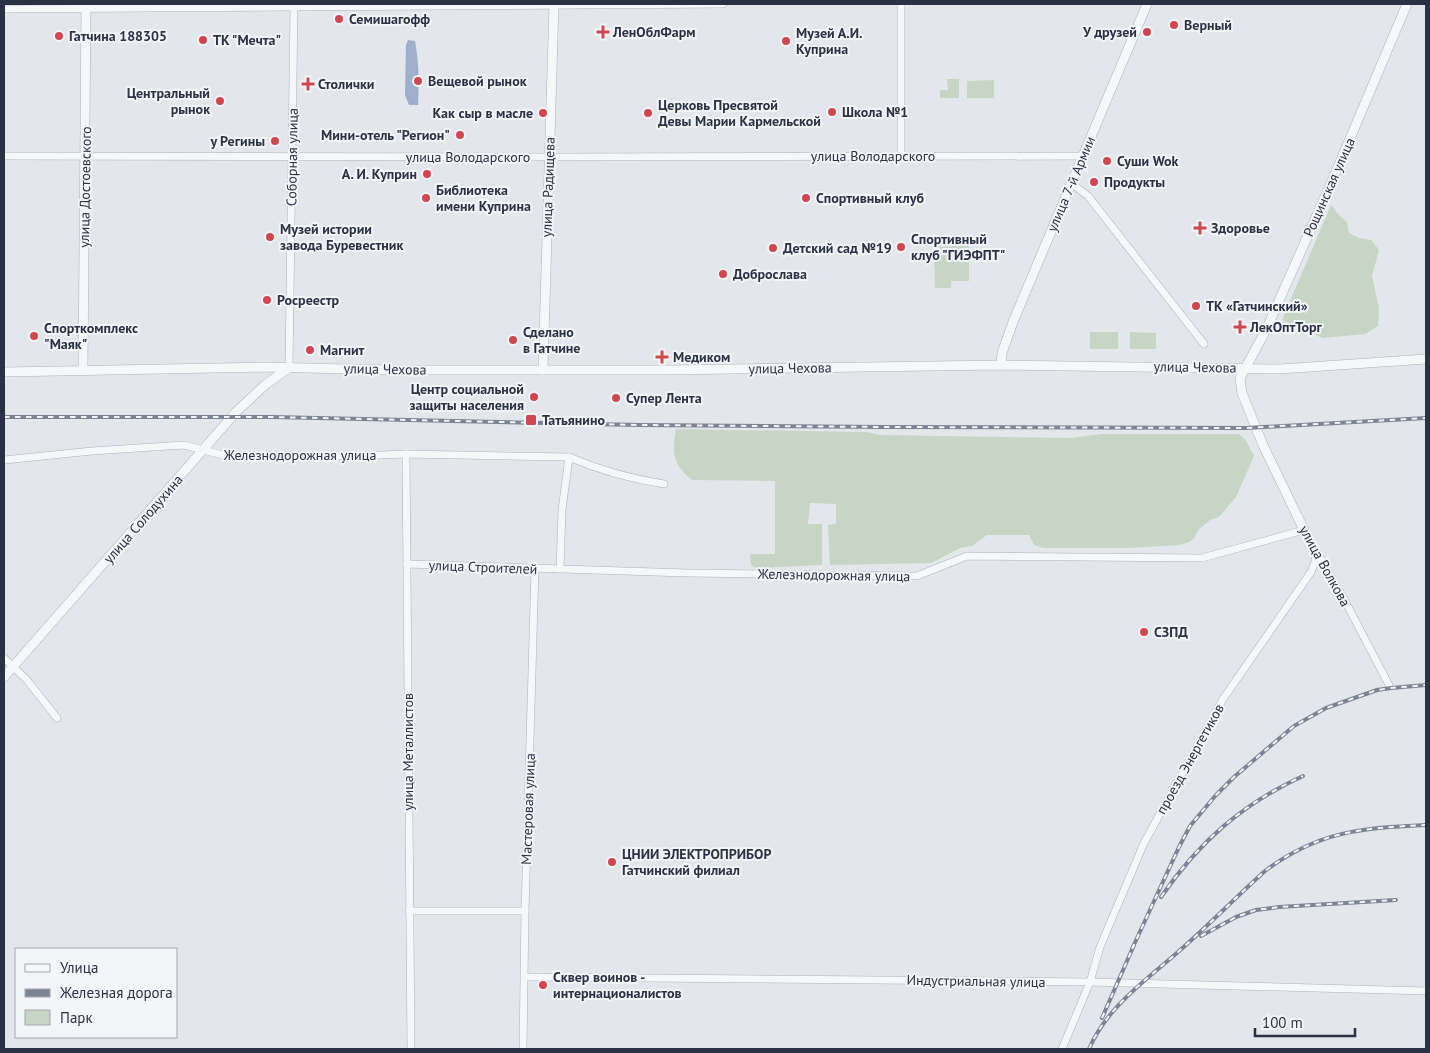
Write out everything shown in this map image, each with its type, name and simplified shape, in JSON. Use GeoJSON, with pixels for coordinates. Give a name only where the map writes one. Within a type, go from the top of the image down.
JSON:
{"type":"FeatureCollection","features":[{"type":"Feature","properties":{"kind":"street","name":"улица Радищева"},"geometry":{"type":"LineString","coordinates":[[543,370],[554,4]]}},
{"type":"Feature","properties":{"kind":"street"},"geometry":{"type":"LineString","coordinates":[[4,9],[86,6],[723,4]]}},
{"type":"Feature","properties":{"kind":"street"},"geometry":{"type":"LineString","coordinates":[[901,4],[901,156]]}},
{"type":"Feature","properties":{"kind":"street","name":"улица 7-й Армии"},"geometry":{"type":"LineString","coordinates":[[1001,365],[1002,353],[1013,322],[1147,4]]}},
{"type":"Feature","properties":{"kind":"street","name":"Рощинская улица"},"geometry":{"type":"LineString","coordinates":[[1245,368],[1266,330],[1407,4]]}},
{"type":"Feature","properties":{"kind":"street","name":"улица Достоевского"},"geometry":{"type":"LineString","coordinates":[[83,370],[86,6]]}},
{"type":"Feature","properties":{"kind":"street","name":"Соборная улица"},"geometry":{"type":"LineString","coordinates":[[289,368],[294,6]]}},
{"type":"Feature","properties":{"kind":"street","name":"улица Володарского"},"geometry":{"type":"LineString","coordinates":[[4,156],[1083,156]]}},
{"type":"Feature","properties":{"kind":"street"},"geometry":{"type":"LineString","coordinates":[[1072,184],[1088,196],[1204,344]]}},
{"type":"Feature","properties":{"kind":"street","name":"улица Чехова"},"geometry":{"type":"LineString","coordinates":[[4,372],[264,367],[670,370],[1001,365],[1280,369],[1426,359]]}},
{"type":"Feature","properties":{"kind":"street"},"geometry":{"type":"LineString","coordinates":[[264,367],[268,375],[266,384]]}},
{"type":"Feature","properties":{"kind":"street","name":"улица Солодухина"},"geometry":{"type":"LineString","coordinates":[[4,677],[204,451],[236,412],[266,384],[289,368]]}},
{"type":"Feature","properties":{"kind":"street","name":"улица Волкова"},"geometry":{"type":"LineString","coordinates":[[1245,368],[1240,378],[1240,386],[1263,445],[1304,530],[1344,599],[1389,685]]}},
{"type":"Feature","properties":{"kind":"street","name":"Железнодорожная улица"},"geometry":{"type":"LineString","coordinates":[[4,460],[92,451],[184,445],[223,455],[406,454],[569,457],[639,480],[664,484]]}},
{"type":"Feature","properties":{"kind":"street","name":"улица Металлистов"},"geometry":{"type":"LineString","coordinates":[[406,454],[411,1049]]}},
{"type":"Feature","properties":{"kind":"street"},"geometry":{"type":"LineString","coordinates":[[560,569],[562,510],[569,457]]}},
{"type":"Feature","properties":{"kind":"street","name":"Железнодорожная улица"},"geometry":{"type":"LineString","coordinates":[[560,569],[687,573],[917,576],[967,556],[1202,558],[1304,530]]}},
{"type":"Feature","properties":{"kind":"street","name":"проезд Энергетиков"},"geometry":{"type":"LineString","coordinates":[[1062,1049],[1090,982],[1100,947],[1144,843],[1223,699],[1311,572],[1316,552]]}},
{"type":"Feature","properties":{"kind":"street","name":"улица Строителей"},"geometry":{"type":"LineString","coordinates":[[407,564],[560,569]]}},
{"type":"Feature","properties":{"kind":"street","name":"Мастеровая улица"},"geometry":{"type":"LineString","coordinates":[[523,1049],[535,569]]}},
{"type":"Feature","properties":{"kind":"street"},"geometry":{"type":"LineString","coordinates":[[4,658],[26,679],[57,718]]}},
{"type":"Feature","properties":{"kind":"street"},"geometry":{"type":"LineString","coordinates":[[409,911],[525,911]]}},
{"type":"Feature","properties":{"kind":"street","name":"Индустриальная улица"},"geometry":{"type":"LineString","coordinates":[[525,977],[1090,982],[1426,991]]}},
{"type":"Feature","properties":{"kind":"green space"},"geometry":{"type":"Polygon","coordinates":[[[947,79],[959,79],[959,98],[940,98],[940,90],[948,90],[947,79]]]}},
{"type":"Feature","properties":{"kind":"green space"},"geometry":{"type":"Polygon","coordinates":[[[994,80],[994,98],[967,98],[967,81],[994,80]]]}},
{"type":"Feature","properties":{"kind":"green space"},"geometry":{"type":"Polygon","coordinates":[[[1331,205],[1347,222],[1349,233],[1359,238],[1371,240],[1379,250],[1372,276],[1379,308],[1378,326],[1365,334],[1323,338],[1282,320],[1331,205]]]}},
{"type":"Feature","properties":{"kind":"green space"},"geometry":{"type":"Polygon","coordinates":[[[969,246],[969,281],[951,281],[951,288],[935,288],[934,247],[969,246]]]}},
{"type":"Feature","properties":{"kind":"green space"},"geometry":{"type":"Polygon","coordinates":[[[1090,332],[1118,332],[1118,349],[1090,349],[1090,332]]]}},
{"type":"Feature","properties":{"kind":"green space"},"geometry":{"type":"Polygon","coordinates":[[[1130,332],[1156,333],[1156,349],[1130,349],[1130,332]]]}},
{"type":"Feature","properties":{"kind":"green space"},"geometry":{"type":"Polygon","coordinates":[[[676,429],[1071,438],[1102,434],[1239,434],[1245,439],[1254,456],[1236,497],[1219,517],[1210,520],[1199,529],[1194,538],[1189,542],[1179,545],[1128,548],[1043,548],[1034,545],[1029,535],[987,535],[972,546],[960,548],[931,563],[830,565],[828,525],[836,524],[836,504],[810,503],[808,524],[822,524],[822,565],[757,568],[751,565],[750,554],[775,554],[775,481],[692,480],[681,469],[675,457],[676,429]]]}},
{"type":"Feature","properties":{"kind":"water"},"geometry":{"type":"Polygon","coordinates":[[[408,40],[415,41],[418,105],[409,105],[405,95],[406,45],[408,40]]]}},
{"type":"Feature","properties":{"kind":"railway"},"geometry":{"type":"LineString","coordinates":[[4,417],[272,417],[639,425],[1246,428],[1426,418]]}},
{"type":"Feature","properties":{"kind":"railway"},"geometry":{"type":"LineString","coordinates":[[1132,949],[1190,826],[1234,777],[1294,726],[1326,708],[1377,690],[1426,685]]}},
{"type":"Feature","properties":{"kind":"railway"},"geometry":{"type":"LineString","coordinates":[[1161,897],[1191,859],[1223,826],[1260,799],[1303,776]]}},
{"type":"Feature","properties":{"kind":"railway"},"geometry":{"type":"LineString","coordinates":[[1089,1049],[1116,1007],[1265,871],[1304,847],[1341,834],[1361,830],[1426,825]]}},
{"type":"Feature","properties":{"kind":"railway"},"geometry":{"type":"LineString","coordinates":[[1201,936],[1236,917],[1256,910],[1396,900]]}},
{"type":"Feature","properties":{"kind":"railway"},"geometry":{"type":"LineString","coordinates":[[1102,1018],[1134,945]]}},
{"type":"Feature","properties":{"kind":"place","name":"Семишагофф"},"geometry":{"type":"Point","coordinates":[339,19]}},
{"type":"Feature","properties":{"kind":"place","name":"Верный"},"geometry":{"type":"Point","coordinates":[1174,25]}},
{"type":"Feature","properties":{"kind":"place","name":"ЛенОблФарм"},"geometry":{"type":"Point","coordinates":[603,32]}},
{"type":"Feature","properties":{"kind":"place","name":"У друзей"},"geometry":{"type":"Point","coordinates":[1147,32]}},
{"type":"Feature","properties":{"kind":"place","name":"Гатчина 188305"},"geometry":{"type":"Point","coordinates":[59,36]}},
{"type":"Feature","properties":{"kind":"place","name":"ТК \"Мечта\""},"geometry":{"type":"Point","coordinates":[203,40]}},
{"type":"Feature","properties":{"kind":"place","name":"Музей А.И. Куприна"},"geometry":{"type":"Point","coordinates":[786,41]}},
{"type":"Feature","properties":{"kind":"place","name":"Вещевой рынок"},"geometry":{"type":"Point","coordinates":[418,81]}},
{"type":"Feature","properties":{"kind":"place","name":"Столички"},"geometry":{"type":"Point","coordinates":[308,84]}},
{"type":"Feature","properties":{"kind":"place","name":"Центральный рынок"},"geometry":{"type":"Point","coordinates":[220,101]}},
{"type":"Feature","properties":{"kind":"place","name":"Школа №1"},"geometry":{"type":"Point","coordinates":[832,112]}},
{"type":"Feature","properties":{"kind":"place","name":"Как сыр в масле"},"geometry":{"type":"Point","coordinates":[543,113]}},
{"type":"Feature","properties":{"kind":"place","name":"Церковь Пресвятой Девы Марии Кармельской"},"geometry":{"type":"Point","coordinates":[648,113]}},
{"type":"Feature","properties":{"kind":"place","name":"Мини-отель \"Регион\""},"geometry":{"type":"Point","coordinates":[460,135]}},
{"type":"Feature","properties":{"kind":"place","name":"у Регины"},"geometry":{"type":"Point","coordinates":[275,141]}},
{"type":"Feature","properties":{"kind":"place","name":"Суши Wok"},"geometry":{"type":"Point","coordinates":[1107,161]}},
{"type":"Feature","properties":{"kind":"place","name":"А. И. Куприн"},"geometry":{"type":"Point","coordinates":[427,174]}},
{"type":"Feature","properties":{"kind":"place","name":"Продукты"},"geometry":{"type":"Point","coordinates":[1094,182]}},
{"type":"Feature","properties":{"kind":"place","name":"Библиотека имени Куприна"},"geometry":{"type":"Point","coordinates":[426,198]}},
{"type":"Feature","properties":{"kind":"place","name":"Спортивный клуб"},"geometry":{"type":"Point","coordinates":[806,198]}},
{"type":"Feature","properties":{"kind":"place","name":"Здоровье"},"geometry":{"type":"Point","coordinates":[1200,228]}},
{"type":"Feature","properties":{"kind":"place","name":"Музей истории завода Буревестник"},"geometry":{"type":"Point","coordinates":[270,237]}},
{"type":"Feature","properties":{"kind":"place","name":"Спортивный клуб \"ГИЭФПТ\""},"geometry":{"type":"Point","coordinates":[901,247]}},
{"type":"Feature","properties":{"kind":"place","name":"Детский сад №19"},"geometry":{"type":"Point","coordinates":[773,248]}},
{"type":"Feature","properties":{"kind":"place","name":"Доброслава"},"geometry":{"type":"Point","coordinates":[723,274]}},
{"type":"Feature","properties":{"kind":"place","name":"Росреестр"},"geometry":{"type":"Point","coordinates":[267,300]}},
{"type":"Feature","properties":{"kind":"place","name":"ТК «Гатчинский»"},"geometry":{"type":"Point","coordinates":[1196,306]}},
{"type":"Feature","properties":{"kind":"place","name":"ЛекОптТорг"},"geometry":{"type":"Point","coordinates":[1240,327]}},
{"type":"Feature","properties":{"kind":"place","name":"Спорткомплекс \"Маяк\""},"geometry":{"type":"Point","coordinates":[34,336]}},
{"type":"Feature","properties":{"kind":"place","name":"Сделано в Гатчине"},"geometry":{"type":"Point","coordinates":[513,340]}},
{"type":"Feature","properties":{"kind":"place","name":"Магнит"},"geometry":{"type":"Point","coordinates":[310,350]}},
{"type":"Feature","properties":{"kind":"place","name":"Медиком"},"geometry":{"type":"Point","coordinates":[662,357]}},
{"type":"Feature","properties":{"kind":"place","name":"Центр социальной защиты населения"},"geometry":{"type":"Point","coordinates":[534,397]}},
{"type":"Feature","properties":{"kind":"place","name":"Супер Лента"},"geometry":{"type":"Point","coordinates":[616,398]}},
{"type":"Feature","properties":{"kind":"place","name":"Татьянино"},"geometry":{"type":"Point","coordinates":[531,420]}},
{"type":"Feature","properties":{"kind":"place","name":"СЗПД"},"geometry":{"type":"Point","coordinates":[1144,632]}},
{"type":"Feature","properties":{"kind":"place","name":"ЦНИИ ЭЛЕКТРОПРИБОР Гатчинский филиал"},"geometry":{"type":"Point","coordinates":[612,862]}},
{"type":"Feature","properties":{"kind":"place","name":"Сквер воинов - интернационалистов"},"geometry":{"type":"Point","coordinates":[543,985]}}]}
